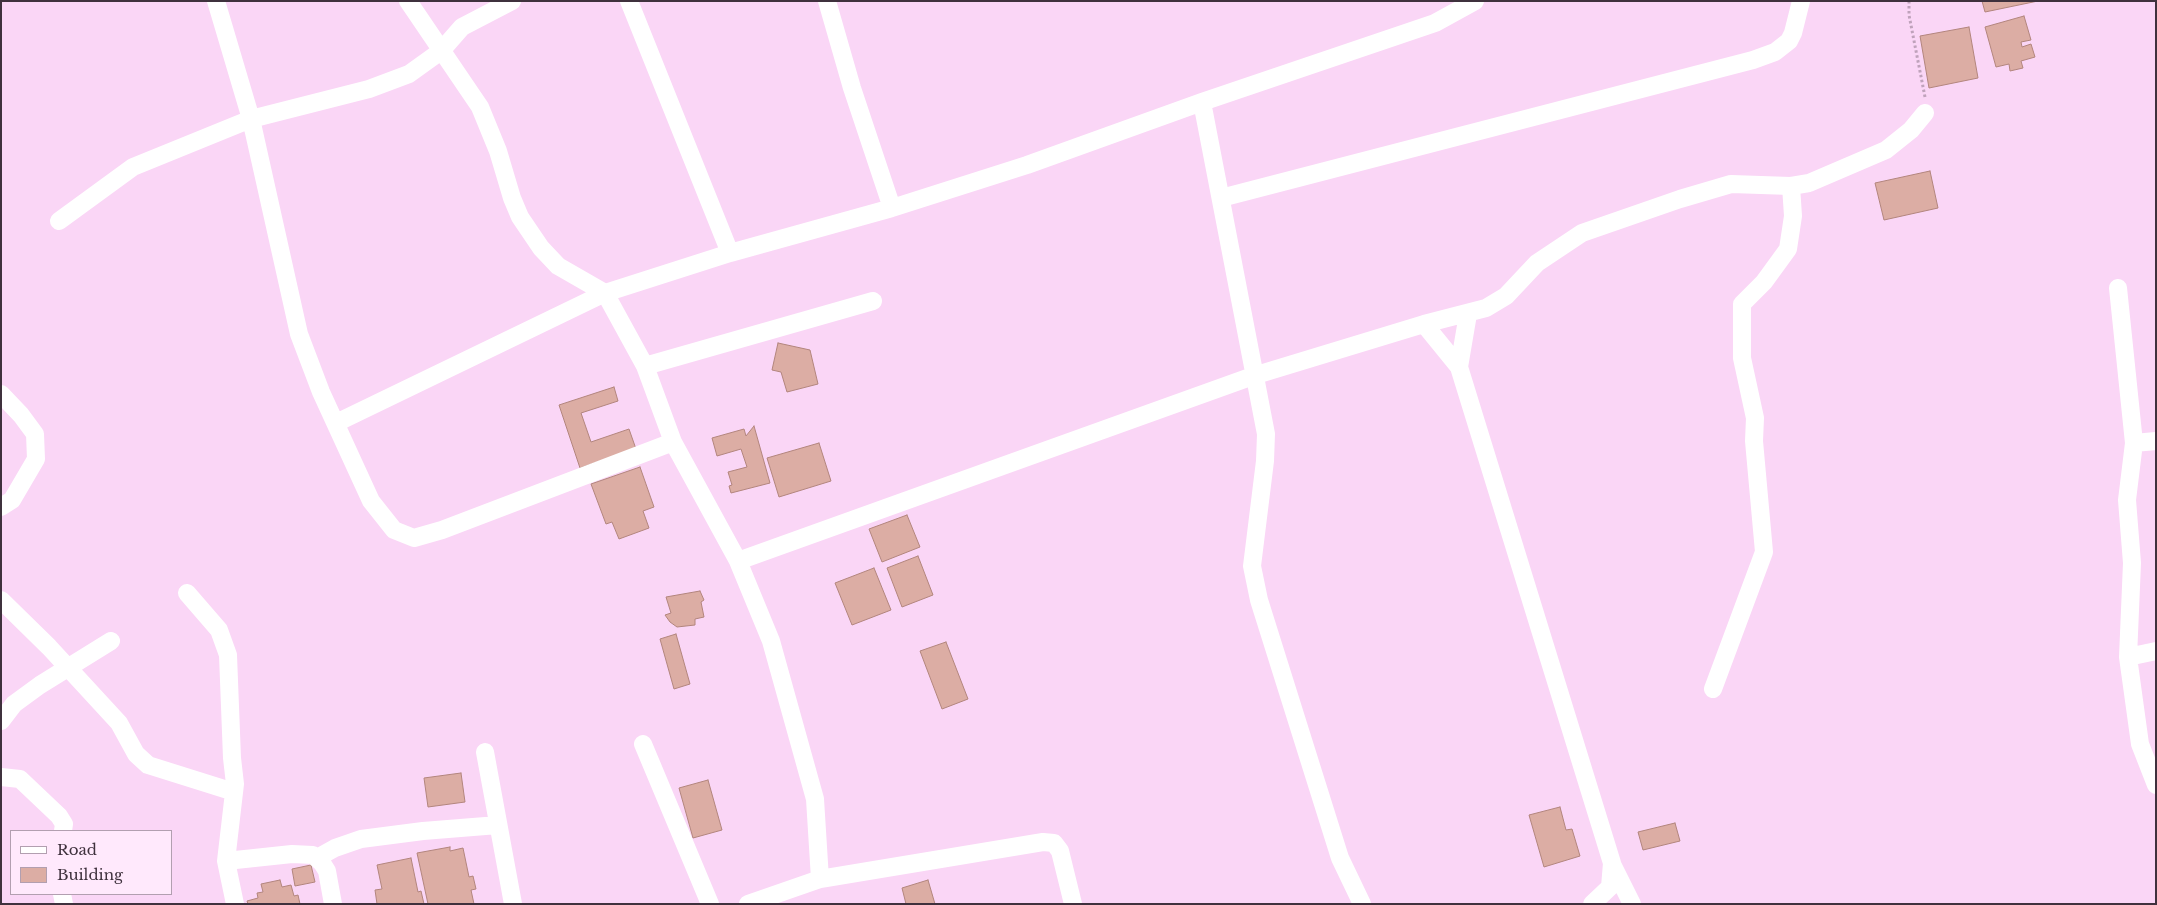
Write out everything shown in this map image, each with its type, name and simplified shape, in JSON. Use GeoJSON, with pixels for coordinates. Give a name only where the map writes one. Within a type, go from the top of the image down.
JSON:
{"type":"FeatureCollection","features":[{"type":"Feature","properties":{"kind":"street"},"geometry":{"type":"LineString","coordinates":[[216,1],[250,119],[299,334],[321,392],[371,501],[394,530],[414,538],[442,530],[673,442]]}},
{"type":"Feature","properties":{"kind":"street"},"geometry":{"type":"LineString","coordinates":[[408,1],[480,107],[498,151],[512,198],[520,216],[536,240],[558,266],[605,293],[645,366],[673,442],[738,561],[771,641],[815,799],[820,879]]}},
{"type":"Feature","properties":{"kind":"street"},"geometry":{"type":"LineString","coordinates":[[59,221],[133,167],[250,119],[369,90],[409,74],[441,50],[462,28],[512,1]]}},
{"type":"Feature","properties":{"kind":"street"},"geometry":{"type":"LineString","coordinates":[[629,1],[730,253]]}},
{"type":"Feature","properties":{"kind":"street"},"geometry":{"type":"LineString","coordinates":[[827,1],[852,88],[892,208]]}},
{"type":"Feature","properties":{"kind":"street"},"geometry":{"type":"LineString","coordinates":[[1221,198],[1768,55],[1783,48],[1789,42],[1801,1]]}},
{"type":"Feature","properties":{"kind":"street"},"geometry":{"type":"LineString","coordinates":[[336,423],[605,293],[730,253],[892,208],[1027,164],[1435,23],[1474,2]]}},
{"type":"Feature","properties":{"kind":"street"},"geometry":{"type":"LineString","coordinates":[[1202,102],[1253,376],[1266,434],[1252,566],[1259,600],[1340,858],[1362,904]]}},
{"type":"Feature","properties":{"kind":"street"},"geometry":{"type":"LineString","coordinates":[[738,561],[1253,376],[1424,324],[1486,308],[1506,296],[1537,263],[1582,233],[1680,199],[1731,184],[1791,186],[1809,183],[1886,150],[1912,130],[1925,113]]}},
{"type":"Feature","properties":{"kind":"street"},"geometry":{"type":"LineString","coordinates":[[1713,689],[1764,552],[1754,441],[1755,418],[1742,358],[1742,304],[1764,282],[1788,249],[1793,216],[1791,186]]}},
{"type":"Feature","properties":{"kind":"street"},"geometry":{"type":"LineString","coordinates":[[2118,288],[2134,443],[2127,500],[2132,563],[2128,657],[2140,744],[2156,785]]}},
{"type":"Feature","properties":{"kind":"street"},"geometry":{"type":"LineString","coordinates":[[645,366],[873,301]]}},
{"type":"Feature","properties":{"kind":"street"},"geometry":{"type":"LineString","coordinates":[[1459,367],[1468,314]]}},
{"type":"Feature","properties":{"kind":"street"},"geometry":{"type":"LineString","coordinates":[[1424,324],[1459,367],[1612,863],[1632,904]]}},
{"type":"Feature","properties":{"kind":"street"},"geometry":{"type":"LineString","coordinates":[[1,394],[22,414],[35,434],[36,459],[12,500],[1,507]]}},
{"type":"Feature","properties":{"kind":"street"},"geometry":{"type":"LineString","coordinates":[[2134,443],[2156,440]]}},
{"type":"Feature","properties":{"kind":"street"},"geometry":{"type":"LineString","coordinates":[[187,593],[219,630],[228,655],[234,792],[226,861],[235,904]]}},
{"type":"Feature","properties":{"kind":"street"},"geometry":{"type":"LineString","coordinates":[[1,600],[69,668],[118,724],[136,754],[148,765],[234,792]]}},
{"type":"Feature","properties":{"kind":"street"},"geometry":{"type":"LineString","coordinates":[[1,721],[14,704],[40,685],[111,641]]}},
{"type":"Feature","properties":{"kind":"street"},"geometry":{"type":"LineString","coordinates":[[2128,657],[2156,651]]}},
{"type":"Feature","properties":{"kind":"street"},"geometry":{"type":"LineString","coordinates":[[643,744],[710,904]]}},
{"type":"Feature","properties":{"kind":"street"},"geometry":{"type":"LineString","coordinates":[[485,752],[513,904]]}},
{"type":"Feature","properties":{"kind":"street"},"geometry":{"type":"LineString","coordinates":[[1,777],[20,779],[59,816],[64,824],[63,830]]}},
{"type":"Feature","properties":{"kind":"street"},"geometry":{"type":"LineString","coordinates":[[317,858],[335,848],[361,840],[423,831],[498,824]]}},
{"type":"Feature","properties":{"kind":"street"},"geometry":{"type":"LineString","coordinates":[[748,904],[820,879],[1034,844],[1054,843],[1060,851],[1073,904]]}},
{"type":"Feature","properties":{"kind":"street"},"geometry":{"type":"LineString","coordinates":[[226,861],[292,854],[313,855],[326,871],[334,904]]}},
{"type":"Feature","properties":{"kind":"street"},"geometry":{"type":"LineString","coordinates":[[1592,904],[1610,887],[1612,863]]}},
{"type":"Feature","properties":{"kind":"path"},"geometry":{"type":"LineString","coordinates":[[1908,1],[1926,104],[1925,113]]}},
{"type":"Feature","properties":{"kind":"building"},"geometry":{"type":"Polygon","coordinates":[[[1982,1],[2038,1],[1985,12],[1982,1]]]}},
{"type":"Feature","properties":{"kind":"building"},"geometry":{"type":"Polygon","coordinates":[[[2024,16],[2031,40],[2021,42],[2022,47],[2031,44],[2035,57],[2021,61],[2023,68],[2010,71],[2009,64],[1996,67],[1985,27],[2024,16]]]}},
{"type":"Feature","properties":{"kind":"building"},"geometry":{"type":"Polygon","coordinates":[[[1969,27],[1978,78],[1929,88],[1920,36],[1969,27]]]}},
{"type":"Feature","properties":{"kind":"building"},"geometry":{"type":"Polygon","coordinates":[[[1930,171],[1938,208],[1884,220],[1875,183],[1930,171]]]}},
{"type":"Feature","properties":{"kind":"building"},"geometry":{"type":"Polygon","coordinates":[[[778,343],[810,350],[818,384],[787,392],[781,372],[772,370],[778,343]]]}},
{"type":"Feature","properties":{"kind":"building"},"geometry":{"type":"Polygon","coordinates":[[[614,387],[618,401],[581,413],[591,442],[629,429],[636,449],[580,468],[559,405],[614,387]]]}},
{"type":"Feature","properties":{"kind":"building"},"geometry":{"type":"Polygon","coordinates":[[[754,426],[770,483],[731,493],[729,486],[732,485],[728,472],[747,467],[741,449],[717,456],[712,438],[744,429],[746,436],[754,426]]]}},
{"type":"Feature","properties":{"kind":"building"},"geometry":{"type":"Polygon","coordinates":[[[819,443],[831,481],[779,497],[767,458],[819,443]]]}},
{"type":"Feature","properties":{"kind":"building"},"geometry":{"type":"Polygon","coordinates":[[[640,467],[654,507],[643,511],[649,528],[619,539],[612,522],[606,524],[591,484],[640,467]]]}},
{"type":"Feature","properties":{"kind":"building"},"geometry":{"type":"Polygon","coordinates":[[[907,515],[920,547],[882,562],[869,529],[907,515]]]}},
{"type":"Feature","properties":{"kind":"building"},"geometry":{"type":"Polygon","coordinates":[[[918,556],[933,595],[902,607],[887,568],[918,556]]]}},
{"type":"Feature","properties":{"kind":"building"},"geometry":{"type":"Polygon","coordinates":[[[874,568],[891,610],[852,625],[835,583],[874,568]]]}},
{"type":"Feature","properties":{"kind":"building"},"geometry":{"type":"Polygon","coordinates":[[[700,591],[704,600],[701,602],[704,617],[695,619],[695,625],[677,627],[670,622],[665,615],[671,613],[666,597],[700,591]]]}},
{"type":"Feature","properties":{"kind":"building"},"geometry":{"type":"Polygon","coordinates":[[[676,634],[690,684],[674,689],[660,639],[676,634]]]}},
{"type":"Feature","properties":{"kind":"building"},"geometry":{"type":"Polygon","coordinates":[[[946,642],[968,699],[942,709],[920,651],[946,642]]]}},
{"type":"Feature","properties":{"kind":"building"},"geometry":{"type":"Polygon","coordinates":[[[461,773],[465,802],[428,807],[424,778],[461,773]]]}},
{"type":"Feature","properties":{"kind":"building"},"geometry":{"type":"Polygon","coordinates":[[[708,780],[722,830],[693,838],[679,788],[708,780]]]}},
{"type":"Feature","properties":{"kind":"building"},"geometry":{"type":"Polygon","coordinates":[[[1560,807],[1566,830],[1572,829],[1580,856],[1544,867],[1529,815],[1560,807]]]}},
{"type":"Feature","properties":{"kind":"building"},"geometry":{"type":"Polygon","coordinates":[[[1675,823],[1680,841],[1643,850],[1638,832],[1675,823]]]}},
{"type":"Feature","properties":{"kind":"building"},"geometry":{"type":"Polygon","coordinates":[[[450,847],[450,851],[463,848],[469,877],[473,876],[476,889],[471,890],[474,904],[428,904],[417,853],[450,847]]]}},
{"type":"Feature","properties":{"kind":"building"},"geometry":{"type":"Polygon","coordinates":[[[411,858],[418,892],[421,891],[424,904],[377,904],[375,890],[382,889],[377,865],[411,858]]]}},
{"type":"Feature","properties":{"kind":"building"},"geometry":{"type":"Polygon","coordinates":[[[311,865],[315,882],[295,886],[292,869],[311,865]]]}},
{"type":"Feature","properties":{"kind":"building"},"geometry":{"type":"Polygon","coordinates":[[[280,880],[282,887],[291,885],[294,896],[298,895],[300,904],[248,904],[247,901],[258,898],[257,893],[263,892],[261,884],[280,880]]]}},
{"type":"Feature","properties":{"kind":"building"},"geometry":{"type":"Polygon","coordinates":[[[928,880],[935,904],[906,904],[902,888],[928,880]]]}}]}
